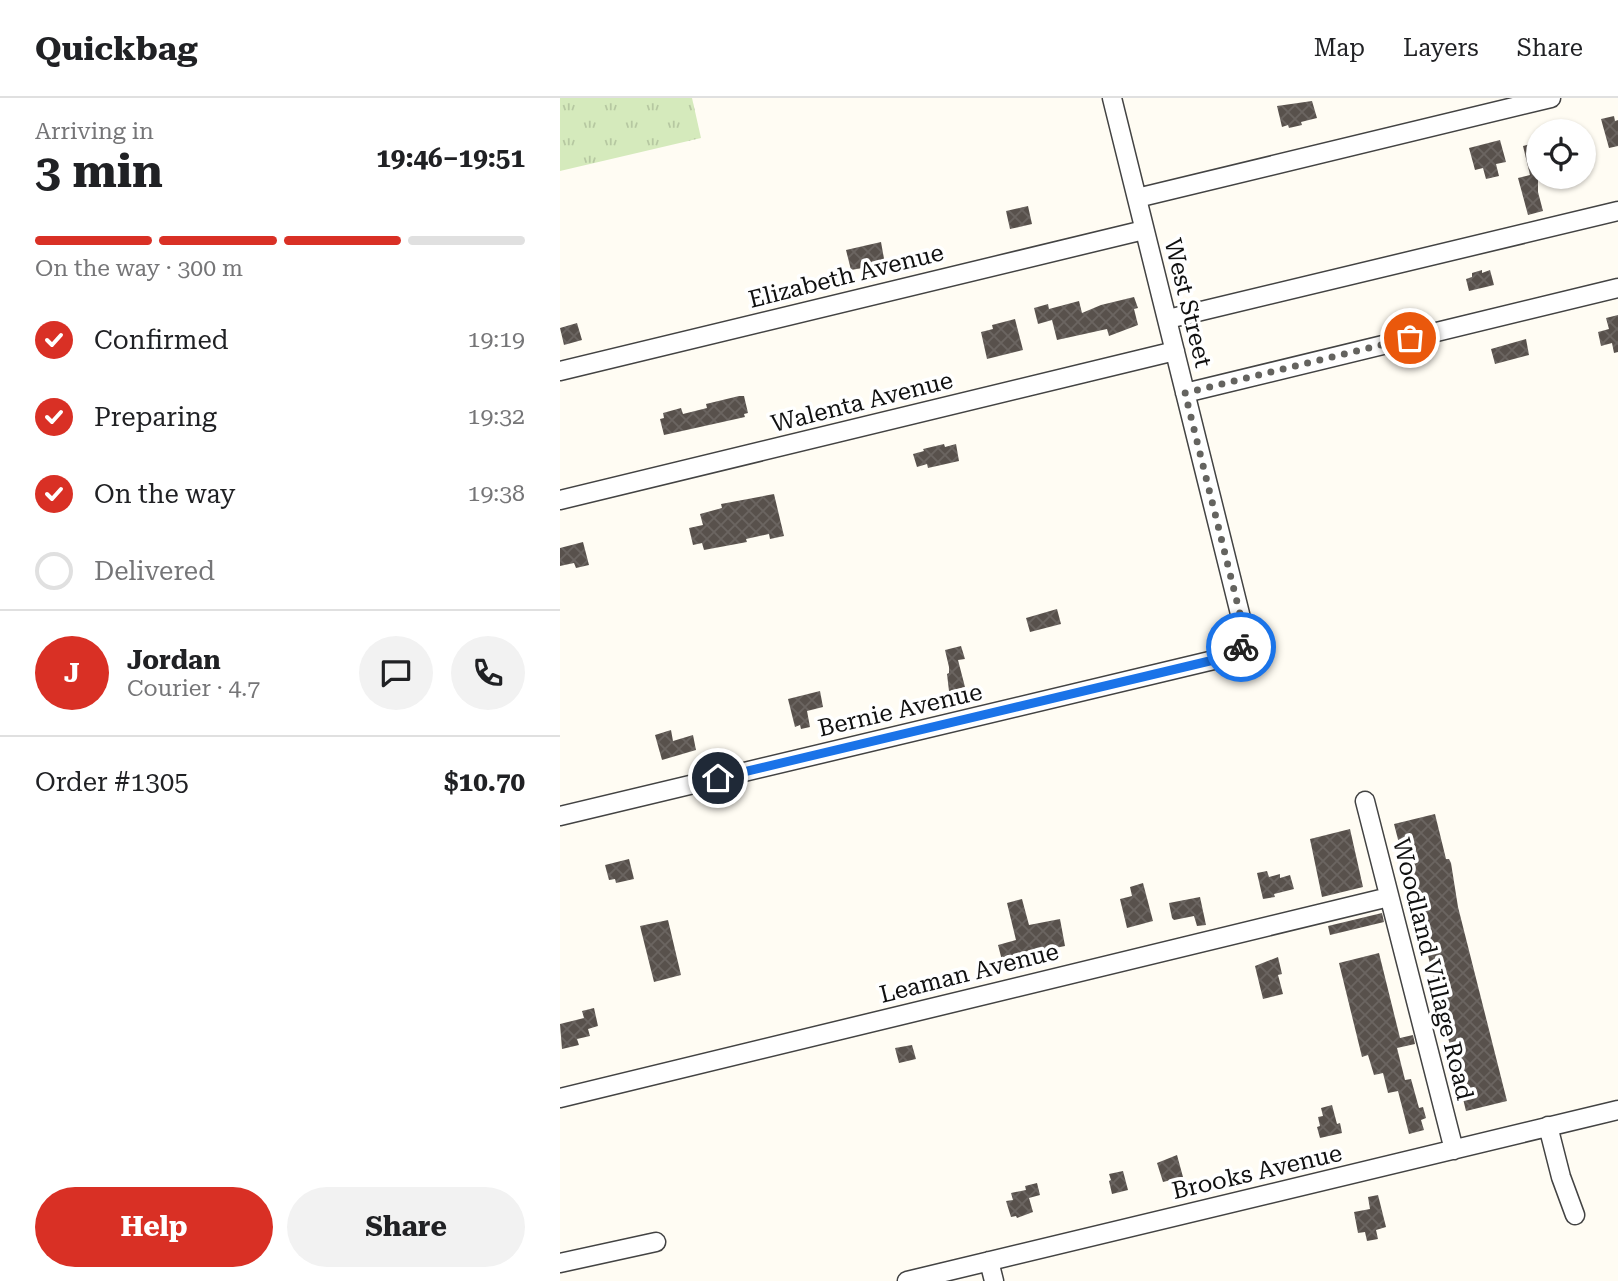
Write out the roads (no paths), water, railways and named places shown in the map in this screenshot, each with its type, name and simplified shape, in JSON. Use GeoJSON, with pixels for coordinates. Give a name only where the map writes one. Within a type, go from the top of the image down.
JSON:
{"type":"FeatureCollection","features":[{"type":"Feature","properties":{"kind":"street","name":"West Street"},"geometry":{"type":"LineString","coordinates":[[1112,98],[1247,642]]}},
{"type":"Feature","properties":{"kind":"street"},"geometry":{"type":"LineString","coordinates":[[1138,198],[1551,98]]}},
{"type":"Feature","properties":{"kind":"street"},"geometry":{"type":"LineString","coordinates":[[1168,320],[1618,211]]}},
{"type":"Feature","properties":{"kind":"street","name":"Elizabeth Avenue"},"geometry":{"type":"LineString","coordinates":[[560,371],[1144,230]]}},
{"type":"Feature","properties":{"kind":"street"},"geometry":{"type":"LineString","coordinates":[[1185,393],[1618,288]]}},
{"type":"Feature","properties":{"kind":"street","name":"Walenta Avenue"},"geometry":{"type":"LineString","coordinates":[[560,500],[1175,351]]}},
{"type":"Feature","properties":{"kind":"street","name":"Bernie Avenue"},"geometry":{"type":"LineString","coordinates":[[560,816],[1218,659],[1247,642]]}},
{"type":"Feature","properties":{"kind":"street","name":"Woodland Village Road"},"geometry":{"type":"LineString","coordinates":[[1365,801],[1454,1150]]}},
{"type":"Feature","properties":{"kind":"street","name":"Leaman Avenue"},"geometry":{"type":"LineString","coordinates":[[560,1098],[1389,897]]}},
{"type":"Feature","properties":{"kind":"street","name":"Brooks Avenue"},"geometry":{"type":"LineString","coordinates":[[919,1280],[1618,1110]]}},
{"type":"Feature","properties":{"kind":"street"},"geometry":{"type":"LineString","coordinates":[[1548,1126],[1561,1177],[1575,1216]]}},
{"type":"Feature","properties":{"kind":"street"},"geometry":{"type":"LineString","coordinates":[[560,1263],[656,1242]]}},
{"type":"Feature","properties":{"kind":"street"},"geometry":{"type":"LineString","coordinates":[[989,1261],[994,1281]]}}]}
